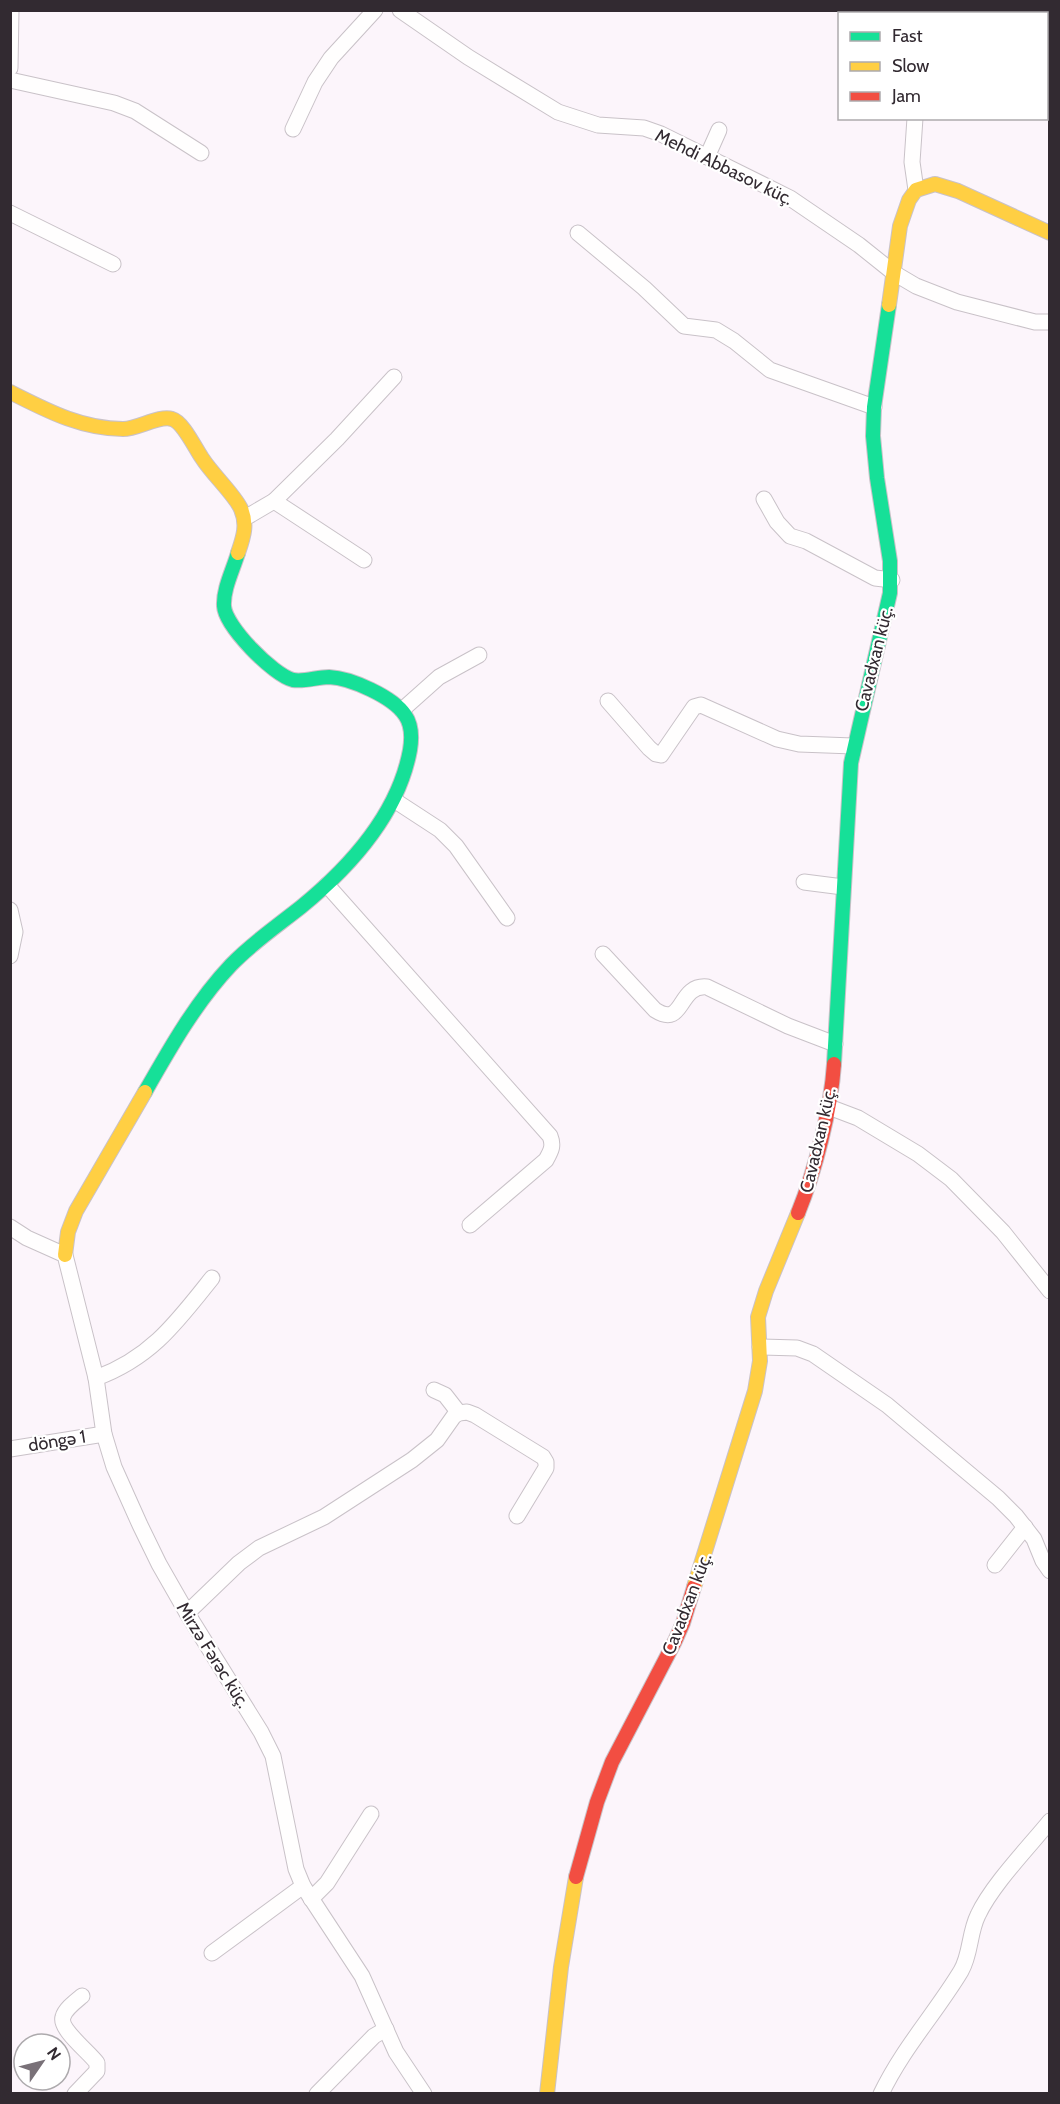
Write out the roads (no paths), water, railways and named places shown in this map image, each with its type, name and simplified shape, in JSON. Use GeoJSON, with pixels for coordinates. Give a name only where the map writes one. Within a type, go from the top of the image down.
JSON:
{"type":"FeatureCollection","features":[{"type":"Feature","properties":{"kind":"street"},"geometry":{"type":"LineString","coordinates":[[10,68],[11,10]]}},
{"type":"Feature","properties":{"kind":"street"},"geometry":{"type":"LineString","coordinates":[[293,129],[315,82],[331,58],[375,10]]}},
{"type":"Feature","properties":{"kind":"street","name":"Mehdi Abbasov küç."},"geometry":{"type":"LineString","coordinates":[[400,10],[468,57],[558,112],[598,125],[644,128],[661,134],[790,198],[859,245],[894,273],[916,285],[957,302],[1035,321],[1050,321]]}},
{"type":"Feature","properties":{"kind":"street"},"geometry":{"type":"LineString","coordinates":[[10,80],[114,103],[135,111],[201,153]]}},
{"type":"Feature","properties":{"kind":"street"},"geometry":{"type":"LineString","coordinates":[[915,120],[912,162],[916,190],[935,184],[944,186],[1049,234]]}},
{"type":"Feature","properties":{"kind":"street"},"geometry":{"type":"LineString","coordinates":[[707,157],[719,130]]}},
{"type":"Feature","properties":{"kind":"street","name":"Cavadxan küç."},"geometry":{"type":"LineString","coordinates":[[547,2094],[566,1928],[586,1839],[612,1763],[628,1728],[673,1647],[683,1623],[755,1391],[759,1373],[758,1331],[761,1305],[804,1198],[829,1107],[835,1044],[851,763],[892,580],[873,456],[874,407],[902,219],[909,200],[916,190]]}},
{"type":"Feature","properties":{"kind":"street"},"geometry":{"type":"LineString","coordinates":[[10,213],[113,264]]}},
{"type":"Feature","properties":{"kind":"street"},"geometry":{"type":"LineString","coordinates":[[578,233],[644,288],[684,326],[716,330],[734,341],[770,370],[874,407]]}},
{"type":"Feature","properties":{"kind":"street"},"geometry":{"type":"LineString","coordinates":[[245,518],[274,501],[345,431],[394,377]]}},
{"type":"Feature","properties":{"kind":"street"},"geometry":{"type":"LineString","coordinates":[[10,392],[64,418],[88,425],[124,429],[162,419],[170,418],[179,422],[208,468],[233,496],[245,518],[246,528],[224,598],[227,618],[273,668],[287,678],[295,680],[331,677],[366,688],[387,699],[402,710],[411,731],[412,744],[394,800],[378,826],[345,867],[327,885],[239,957],[207,994],[163,1063],[90,1188],[68,1233],[65,1255],[27,1238],[10,1227]]}},
{"type":"Feature","properties":{"kind":"street"},"geometry":{"type":"LineString","coordinates":[[764,499],[777,522],[790,536],[875,578],[892,580]]}},
{"type":"Feature","properties":{"kind":"street"},"geometry":{"type":"LineString","coordinates":[[274,501],[364,560]]}},
{"type":"Feature","properties":{"kind":"street"},"geometry":{"type":"LineString","coordinates":[[402,710],[439,677],[479,655]]}},
{"type":"Feature","properties":{"kind":"street"},"geometry":{"type":"LineString","coordinates":[[608,701],[649,748],[661,755],[694,707],[701,705],[777,739],[799,744],[854,746]]}},
{"type":"Feature","properties":{"kind":"street"},"geometry":{"type":"LineString","coordinates":[[394,800],[440,830],[456,846],[507,918]]}},
{"type":"Feature","properties":{"kind":"street"},"geometry":{"type":"LineString","coordinates":[[804,882],[843,887]]}},
{"type":"Feature","properties":{"kind":"street"},"geometry":{"type":"LineString","coordinates":[[327,885],[550,1136],[552,1150],[546,1160],[470,1225]]}},
{"type":"Feature","properties":{"kind":"street"},"geometry":{"type":"LineString","coordinates":[[10,910],[15,932],[10,956]]}},
{"type":"Feature","properties":{"kind":"street"},"geometry":{"type":"LineString","coordinates":[[603,954],[655,1010],[662,1014],[668,1016],[675,1013],[693,989],[699,986],[707,987],[788,1026],[835,1044]]}},
{"type":"Feature","properties":{"kind":"street"},"geometry":{"type":"LineString","coordinates":[[829,1107],[858,1118],[918,1154],[944,1173],[1003,1232],[1050,1291]]}},
{"type":"Feature","properties":{"kind":"street","name":"Mirzə Fərəc küç."},"geometry":{"type":"LineString","coordinates":[[65,1255],[96,1378],[104,1434],[114,1467],[140,1525],[187,1613],[261,1732],[273,1756],[296,1869],[307,1892],[362,1976],[409,2073],[424,2094]]}},
{"type":"Feature","properties":{"kind":"street"},"geometry":{"type":"LineString","coordinates":[[96,1378],[125,1366],[150,1348],[174,1326],[212,1278]]}},
{"type":"Feature","properties":{"kind":"street"},"geometry":{"type":"LineString","coordinates":[[760,1347],[796,1348],[813,1354],[887,1405],[998,1498],[1026,1527],[1034,1539],[1043,1562],[1050,1571]]}},
{"type":"Feature","properties":{"kind":"street"},"geometry":{"type":"LineString","coordinates":[[434,1390],[448,1398],[459,1413]]}},
{"type":"Feature","properties":{"kind":"street"},"geometry":{"type":"LineString","coordinates":[[187,1613],[239,1563],[259,1548],[316,1522],[412,1460],[437,1440],[459,1413],[467,1412],[475,1415],[543,1457],[546,1462],[546,1468],[517,1516]]}},
{"type":"Feature","properties":{"kind":"street","name":"döngə 1"},"geometry":{"type":"LineString","coordinates":[[10,1449],[104,1434]]}},
{"type":"Feature","properties":{"kind":"street"},"geometry":{"type":"LineString","coordinates":[[995,1565],[1026,1527]]}},
{"type":"Feature","properties":{"kind":"street"},"geometry":{"type":"LineString","coordinates":[[212,1953],[307,1892],[327,1883],[371,1814]]}},
{"type":"Feature","properties":{"kind":"street"},"geometry":{"type":"LineString","coordinates":[[881,2094],[899,2058],[964,1966],[976,1918],[984,1902],[1050,1821]]}},
{"type":"Feature","properties":{"kind":"street"},"geometry":{"type":"LineString","coordinates":[[75,2094],[97,2071],[97,2063],[92,2055],[64,2028],[62,2020],[64,2014],[82,1996]]}},
{"type":"Feature","properties":{"kind":"street"},"geometry":{"type":"LineString","coordinates":[[317,2094],[374,2036],[386,2029]]}}]}
